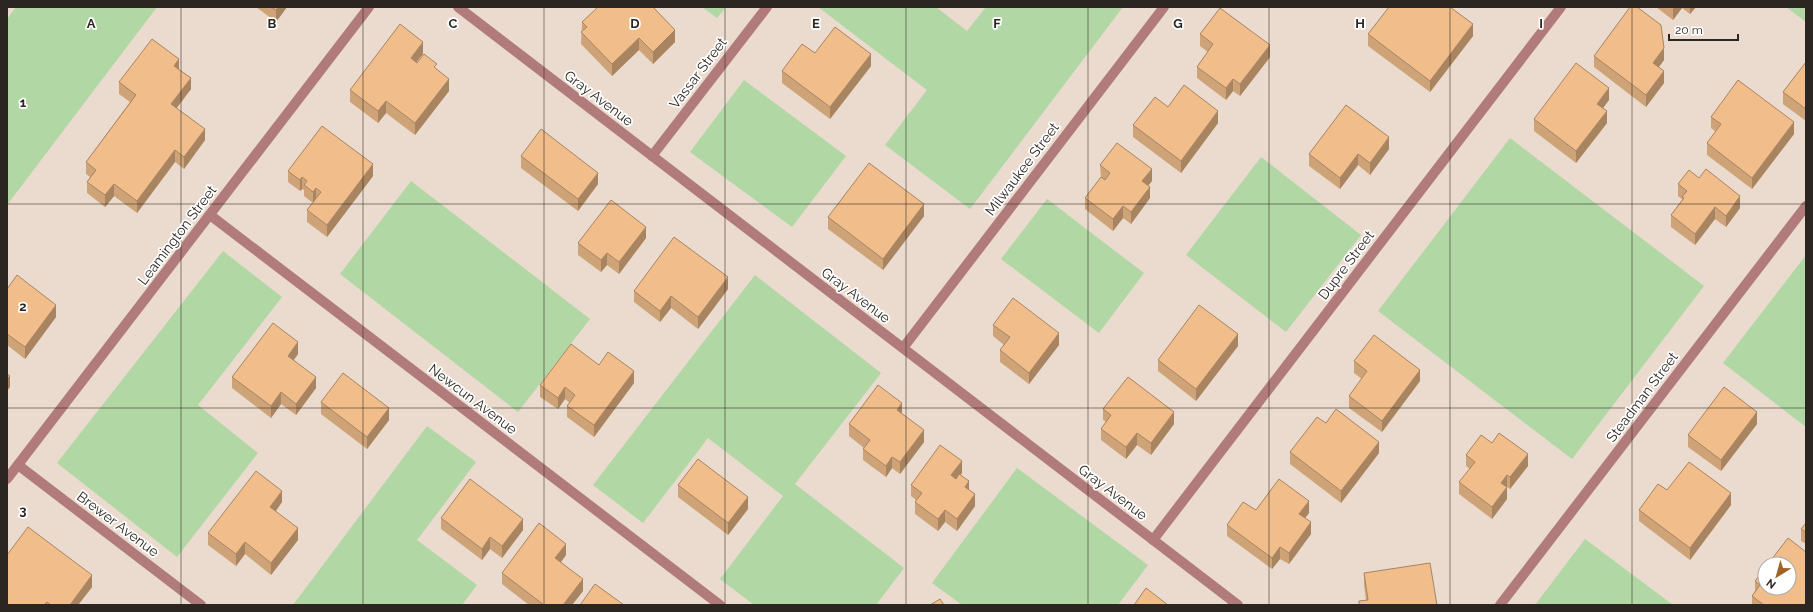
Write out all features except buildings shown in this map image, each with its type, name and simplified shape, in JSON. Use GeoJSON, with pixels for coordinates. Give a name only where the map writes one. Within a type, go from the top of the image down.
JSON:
{"type":"FeatureCollection","features":[{"type":"Feature","properties":{"kind":"street","name":"Leamington Street"},"geometry":{"type":"LineString","coordinates":[[7,480],[369,7]]}},
{"type":"Feature","properties":{"kind":"street","name":"Gray Avenue"},"geometry":{"type":"LineString","coordinates":[[458,7],[1238,605]]}},
{"type":"Feature","properties":{"kind":"street","name":"Vassar Street"},"geometry":{"type":"LineString","coordinates":[[652,156],[767,7]]}},
{"type":"Feature","properties":{"kind":"street","name":"Milwaukee Street"},"geometry":{"type":"LineString","coordinates":[[903,348],[1164,7]]}},
{"type":"Feature","properties":{"kind":"street","name":"Dupre Street"},"geometry":{"type":"LineString","coordinates":[[1153,540],[1561,7]]}},
{"type":"Feature","properties":{"kind":"street","name":"Steadman Street"},"geometry":{"type":"LineString","coordinates":[[1500,605],[1806,206]]}},
{"type":"Feature","properties":{"kind":"street","name":"Newcun Avenue"},"geometry":{"type":"LineString","coordinates":[[210,215],[720,605]]}},
{"type":"Feature","properties":{"kind":"street","name":"Brewer Avenue"},"geometry":{"type":"LineString","coordinates":[[18,465],[201,605]]}},
{"type":"Feature","properties":{"kind":"green space"},"geometry":{"type":"Polygon","coordinates":[[[16,7],[157,7],[7,205],[7,19],[16,7]]]}},
{"type":"Feature","properties":{"kind":"green space"},"geometry":{"type":"Polygon","coordinates":[[[702,7],[726,7],[717,18],[702,7]]]}},
{"type":"Feature","properties":{"kind":"green space"},"geometry":{"type":"Polygon","coordinates":[[[818,7],[936,7],[967,31],[986,7],[1123,7],[970,209],[885,145],[927,90],[818,7]]]}},
{"type":"Feature","properties":{"kind":"green space"},"geometry":{"type":"Polygon","coordinates":[[[1786,7],[1806,7],[1806,22],[1786,7]]]}},
{"type":"Feature","properties":{"kind":"green space"},"geometry":{"type":"Polygon","coordinates":[[[744,80],[846,156],[792,227],[690,152],[744,80]]]}},
{"type":"Feature","properties":{"kind":"green space"},"geometry":{"type":"Polygon","coordinates":[[[1510,138],[1704,286],[1572,459],[1378,311],[1510,138]]]}},
{"type":"Feature","properties":{"kind":"green space"},"geometry":{"type":"Polygon","coordinates":[[[1261,157],[1361,235],[1286,332],[1186,255],[1261,157]]]}},
{"type":"Feature","properties":{"kind":"green space"},"geometry":{"type":"Polygon","coordinates":[[[411,181],[590,319],[518,412],[340,274],[411,181]]]}},
{"type":"Feature","properties":{"kind":"green space"},"geometry":{"type":"Polygon","coordinates":[[[1047,199],[1144,273],[1099,333],[1001,259],[1047,199]]]}},
{"type":"Feature","properties":{"kind":"green space"},"geometry":{"type":"Polygon","coordinates":[[[223,251],[282,297],[198,405],[258,453],[177,557],[57,463],[223,251]]]}},
{"type":"Feature","properties":{"kind":"green space"},"geometry":{"type":"Polygon","coordinates":[[[1806,255],[1806,427],[1723,363],[1806,255]]]}},
{"type":"Feature","properties":{"kind":"green space"},"geometry":{"type":"Polygon","coordinates":[[[755,275],[881,373],[795,484],[904,568],[876,605],[754,605],[720,579],[783,496],[708,438],[643,523],[593,485],[755,275]]]}},
{"type":"Feature","properties":{"kind":"green space"},"geometry":{"type":"Polygon","coordinates":[[[427,426],[476,462],[417,540],[477,585],[462,605],[293,605],[427,426]]]}},
{"type":"Feature","properties":{"kind":"green space"},"geometry":{"type":"Polygon","coordinates":[[[1017,468],[1148,565],[1118,605],[962,605],[932,583],[1017,468]]]}},
{"type":"Feature","properties":{"kind":"green space"},"geometry":{"type":"Polygon","coordinates":[[[1585,539],[1673,605],[1535,605],[1585,539]]]}}]}
